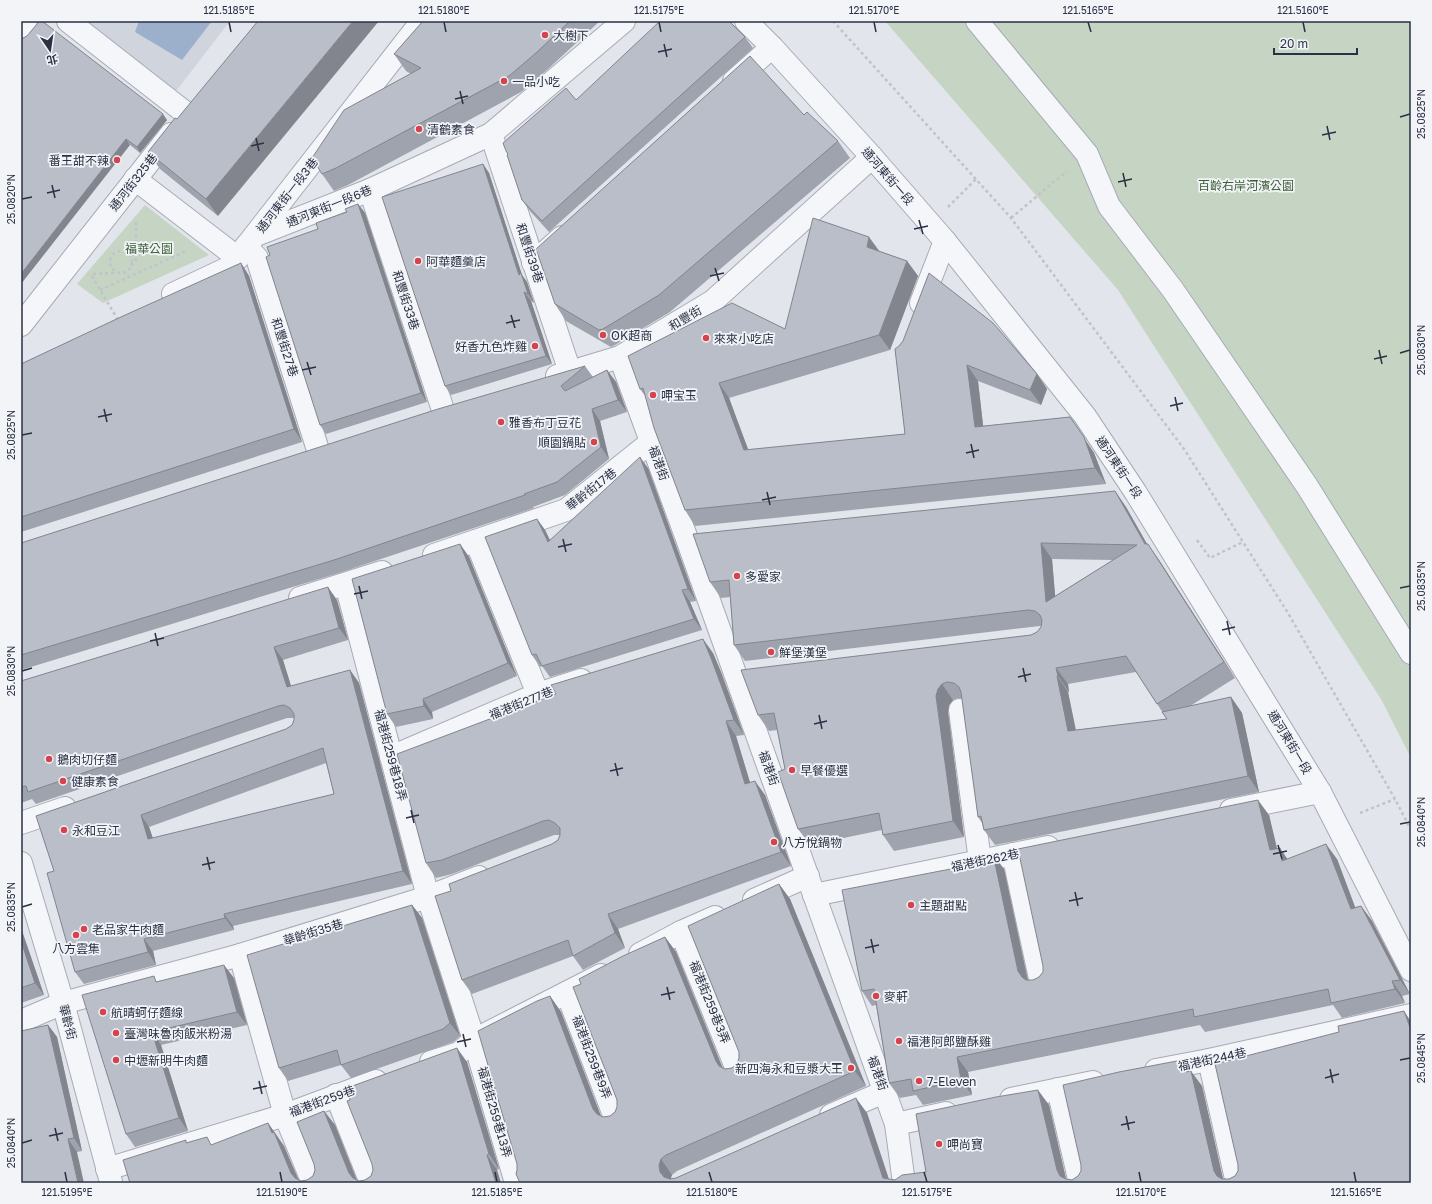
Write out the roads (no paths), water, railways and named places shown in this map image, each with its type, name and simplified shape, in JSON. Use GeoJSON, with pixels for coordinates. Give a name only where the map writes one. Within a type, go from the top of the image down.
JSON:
{"type":"FeatureCollection","features":[{"type":"Feature","properties":{"kind":"street"},"geometry":{"type":"LineString","coordinates":[[21,33],[31,21]]}},
{"type":"Feature","properties":{"kind":"street","name":"通河街325巷"},"geometry":{"type":"LineString","coordinates":[[21,325],[192,107],[68,21]]}},
{"type":"Feature","properties":{"kind":"street","name":"通河東街一段3巷"},"geometry":{"type":"LineString","coordinates":[[246,247],[422,21]]}},
{"type":"Feature","properties":{"kind":"street","name":"通河東街一段6巷"},"geometry":{"type":"LineString","coordinates":[[153,304],[230,267],[246,247],[491,134],[624,21]]}},
{"type":"Feature","properties":{"kind":"street","name":"通河東街一段"},"geometry":{"type":"LineString","coordinates":[[746,21],[772,47],[872,157],[945,241],[1085,416],[1166,540],[1320,792],[1411,970]]}},
{"type":"Feature","properties":{"kind":"street"},"geometry":{"type":"LineString","coordinates":[[977,21],[1087,154],[1109,206],[1172,290],[1307,486],[1411,653]]}},
{"type":"Feature","properties":{"kind":"street"},"geometry":{"type":"LineString","coordinates":[[720,94],[772,47]]}},
{"type":"Feature","properties":{"kind":"street","name":"和豐街39巷"},"geometry":{"type":"LineString","coordinates":[[491,134],[570,372]]}},
{"type":"Feature","properties":{"kind":"street","name":"和豐街"},"geometry":{"type":"LineString","coordinates":[[540,381],[620,357],[713,301],[872,157]]}},
{"type":"Feature","properties":{"kind":"street","name":"和豐街27巷"},"geometry":{"type":"LineString","coordinates":[[136,179],[158,196],[246,247],[257,258],[318,450]]}},
{"type":"Feature","properties":{"kind":"street","name":"和豐街33巷"},"geometry":{"type":"LineString","coordinates":[[370,190],[443,410]]}},
{"type":"Feature","properties":{"kind":"street"},"geometry":{"type":"LineString","coordinates":[[533,263],[574,226]]}},
{"type":"Feature","properties":{"kind":"street"},"geometry":{"type":"LineString","coordinates":[[913,322],[945,241]]}},
{"type":"Feature","properties":{"kind":"street","name":"福港街"},"geometry":{"type":"LineString","coordinates":[[620,357],[722,636],[896,1124],[904,1183]]}},
{"type":"Feature","properties":{"kind":"street"},"geometry":{"type":"LineString","coordinates":[[421,417],[465,404]]}},
{"type":"Feature","properties":{"kind":"street","name":"華齡街17巷"},"geometry":{"type":"LineString","coordinates":[[278,605],[411,563],[566,510],[651,442]]}},
{"type":"Feature","properties":{"kind":"street"},"geometry":{"type":"LineString","coordinates":[[296,458],[340,443]]}},
{"type":"Feature","properties":{"kind":"street"},"geometry":{"type":"LineString","coordinates":[[1113,495],[1136,493]]}},
{"type":"Feature","properties":{"kind":"street"},"geometry":{"type":"LineString","coordinates":[[687,539],[711,537]]}},
{"type":"Feature","properties":{"kind":"street"},"geometry":{"type":"LineString","coordinates":[[476,541],[538,694]]}},
{"type":"Feature","properties":{"kind":"street","name":"福港街259巷18弄"},"geometry":{"type":"LineString","coordinates":[[346,584],[428,896],[474,1040]]}},
{"type":"Feature","properties":{"kind":"street"},"geometry":{"type":"LineString","coordinates":[[700,643],[722,636]]}},
{"type":"Feature","properties":{"kind":"street"},"geometry":{"type":"LineString","coordinates":[[735,675],[759,673]]}},
{"type":"Feature","properties":{"kind":"street","name":"福港街277巷"},"geometry":{"type":"LineString","coordinates":[[391,757],[538,694],[597,676]]}},
{"type":"Feature","properties":{"kind":"street"},"geometry":{"type":"LineString","coordinates":[[960,710],[980,861]]}},
{"type":"Feature","properties":{"kind":"street"},"geometry":{"type":"LineString","coordinates":[[1213,814],[1320,792]]}},
{"type":"Feature","properties":{"kind":"street"},"geometry":{"type":"LineString","coordinates":[[21,823],[81,802]]}},
{"type":"Feature","properties":{"kind":"street","name":"福港街262巷"},"geometry":{"type":"LineString","coordinates":[[811,886],[980,861],[1067,844]]}},
{"type":"Feature","properties":{"kind":"street"},"geometry":{"type":"LineString","coordinates":[[1013,854],[1041,983]]}},
{"type":"Feature","properties":{"kind":"street","name":"華齡街"},"geometry":{"type":"LineString","coordinates":[[21,863],[63,1003],[109,1176]]}},
{"type":"Feature","properties":{"kind":"street","name":"華齡街35巷"},"geometry":{"type":"LineString","coordinates":[[21,1021],[63,1003],[240,955],[428,896],[500,869]]}},
{"type":"Feature","properties":{"kind":"street"},"geometry":{"type":"LineString","coordinates":[[416,1068],[459,1052],[474,1040],[567,993],[681,932],[734,909],[811,886]]}},
{"type":"Feature","properties":{"kind":"street","name":"福港街259巷3弄"},"geometry":{"type":"LineString","coordinates":[[681,932],[738,1072]]}},
{"type":"Feature","properties":{"kind":"street"},"geometry":{"type":"LineString","coordinates":[[240,955],[285,1115],[313,1183]]}},
{"type":"Feature","properties":{"kind":"street","name":"福港街259巷9弄"},"geometry":{"type":"LineString","coordinates":[[567,993],[616,1120]]}},
{"type":"Feature","properties":{"kind":"street","name":"福港街244巷"},"geometry":{"type":"LineString","coordinates":[[1134,1074],[1209,1060],[1411,1015]]}},
{"type":"Feature","properties":{"kind":"street","name":"福港街259巷13弄"},"geometry":{"type":"LineString","coordinates":[[474,1040],[516,1183]]}},
{"type":"Feature","properties":{"kind":"street"},"geometry":{"type":"LineString","coordinates":[[1209,1060],[1237,1183]]}},
{"type":"Feature","properties":{"kind":"street","name":"福港街259巷"},"geometry":{"type":"LineString","coordinates":[[109,1176],[285,1115],[336,1095],[394,1075]]}},
{"type":"Feature","properties":{"kind":"street"},"geometry":{"type":"LineString","coordinates":[[989,1104],[1111,1079]]}},
{"type":"Feature","properties":{"kind":"street"},"geometry":{"type":"LineString","coordinates":[[1058,1089],[1080,1183]]}},
{"type":"Feature","properties":{"kind":"street"},"geometry":{"type":"LineString","coordinates":[[812,1124],[884,1092]]}},
{"type":"Feature","properties":{"kind":"street"},"geometry":{"type":"LineString","coordinates":[[336,1095],[370,1183]]}},
{"type":"Feature","properties":{"kind":"street"},"geometry":{"type":"LineString","coordinates":[[896,1124],[965,1109]]}},
{"type":"Feature","properties":{"kind":"water"},"geometry":{"type":"Polygon","coordinates":[[[139,21],[212,21],[182,60],[135,32],[139,21]]]}},
{"type":"Feature","properties":{"kind":"place","name":"大樹下"},"geometry":{"type":"Point","coordinates":[545,35]}},
{"type":"Feature","properties":{"kind":"place","name":"一品小吃"},"geometry":{"type":"Point","coordinates":[504,81]}},
{"type":"Feature","properties":{"kind":"place","name":"清鶴素食"},"geometry":{"type":"Point","coordinates":[419,129]}},
{"type":"Feature","properties":{"kind":"place","name":"番王甜不辣"},"geometry":{"type":"Point","coordinates":[117,160]}},
{"type":"Feature","properties":{"kind":"place","name":"阿華麵羹店"},"geometry":{"type":"Point","coordinates":[418,261]}},
{"type":"Feature","properties":{"kind":"place","name":"OK超商"},"geometry":{"type":"Point","coordinates":[603,335]}},
{"type":"Feature","properties":{"kind":"place","name":"來來小吃店"},"geometry":{"type":"Point","coordinates":[706,338]}},
{"type":"Feature","properties":{"kind":"place","name":"好香九色炸雞"},"geometry":{"type":"Point","coordinates":[535,346]}},
{"type":"Feature","properties":{"kind":"place","name":"呷宝玉"},"geometry":{"type":"Point","coordinates":[653,395]}},
{"type":"Feature","properties":{"kind":"place","name":"雅香布丁豆花"},"geometry":{"type":"Point","coordinates":[501,422]}},
{"type":"Feature","properties":{"kind":"place","name":"順園鍋貼"},"geometry":{"type":"Point","coordinates":[594,442]}},
{"type":"Feature","properties":{"kind":"place","name":"多愛家"},"geometry":{"type":"Point","coordinates":[737,576]}},
{"type":"Feature","properties":{"kind":"place","name":"鮮堡漢堡"},"geometry":{"type":"Point","coordinates":[771,652]}},
{"type":"Feature","properties":{"kind":"place","name":"鵝肉切仔麵"},"geometry":{"type":"Point","coordinates":[49,759]}},
{"type":"Feature","properties":{"kind":"place","name":"早餐優選"},"geometry":{"type":"Point","coordinates":[792,770]}},
{"type":"Feature","properties":{"kind":"place","name":"健康素食"},"geometry":{"type":"Point","coordinates":[63,781]}},
{"type":"Feature","properties":{"kind":"place","name":"永和豆江"},"geometry":{"type":"Point","coordinates":[64,830]}},
{"type":"Feature","properties":{"kind":"place","name":"八方悅鍋物"},"geometry":{"type":"Point","coordinates":[774,842]}},
{"type":"Feature","properties":{"kind":"place","name":"主題甜點"},"geometry":{"type":"Point","coordinates":[911,905]}},
{"type":"Feature","properties":{"kind":"place","name":"老品家牛肉麵"},"geometry":{"type":"Point","coordinates":[84,929]}},
{"type":"Feature","properties":{"kind":"place","name":"八方雲集"},"geometry":{"type":"Point","coordinates":[76,935]}},
{"type":"Feature","properties":{"kind":"place","name":"麥軒"},"geometry":{"type":"Point","coordinates":[876,996]}},
{"type":"Feature","properties":{"kind":"place","name":"航晴蚵仔麵線"},"geometry":{"type":"Point","coordinates":[103,1012]}},
{"type":"Feature","properties":{"kind":"place","name":"臺灣味魯肉飯米粉湯"},"geometry":{"type":"Point","coordinates":[116,1033]}},
{"type":"Feature","properties":{"kind":"place","name":"福港阿郎鹽酥雞"},"geometry":{"type":"Point","coordinates":[899,1041]}},
{"type":"Feature","properties":{"kind":"place","name":"中壢新明牛肉麵"},"geometry":{"type":"Point","coordinates":[116,1060]}},
{"type":"Feature","properties":{"kind":"place","name":"新四海永和豆漿大王"},"geometry":{"type":"Point","coordinates":[851,1068]}},
{"type":"Feature","properties":{"kind":"place","name":"7-Eleven"},"geometry":{"type":"Point","coordinates":[919,1081]}},
{"type":"Feature","properties":{"kind":"place","name":"呷尚寶"},"geometry":{"type":"Point","coordinates":[939,1144]}},
{"type":"Feature","properties":{"kind":"park label","name":"百齡右岸河濱公園"},"geometry":{"type":"Point","coordinates":[1246,185]}},
{"type":"Feature","properties":{"kind":"park label","name":"福華公園"},"geometry":{"type":"Point","coordinates":[149,248]}}]}
